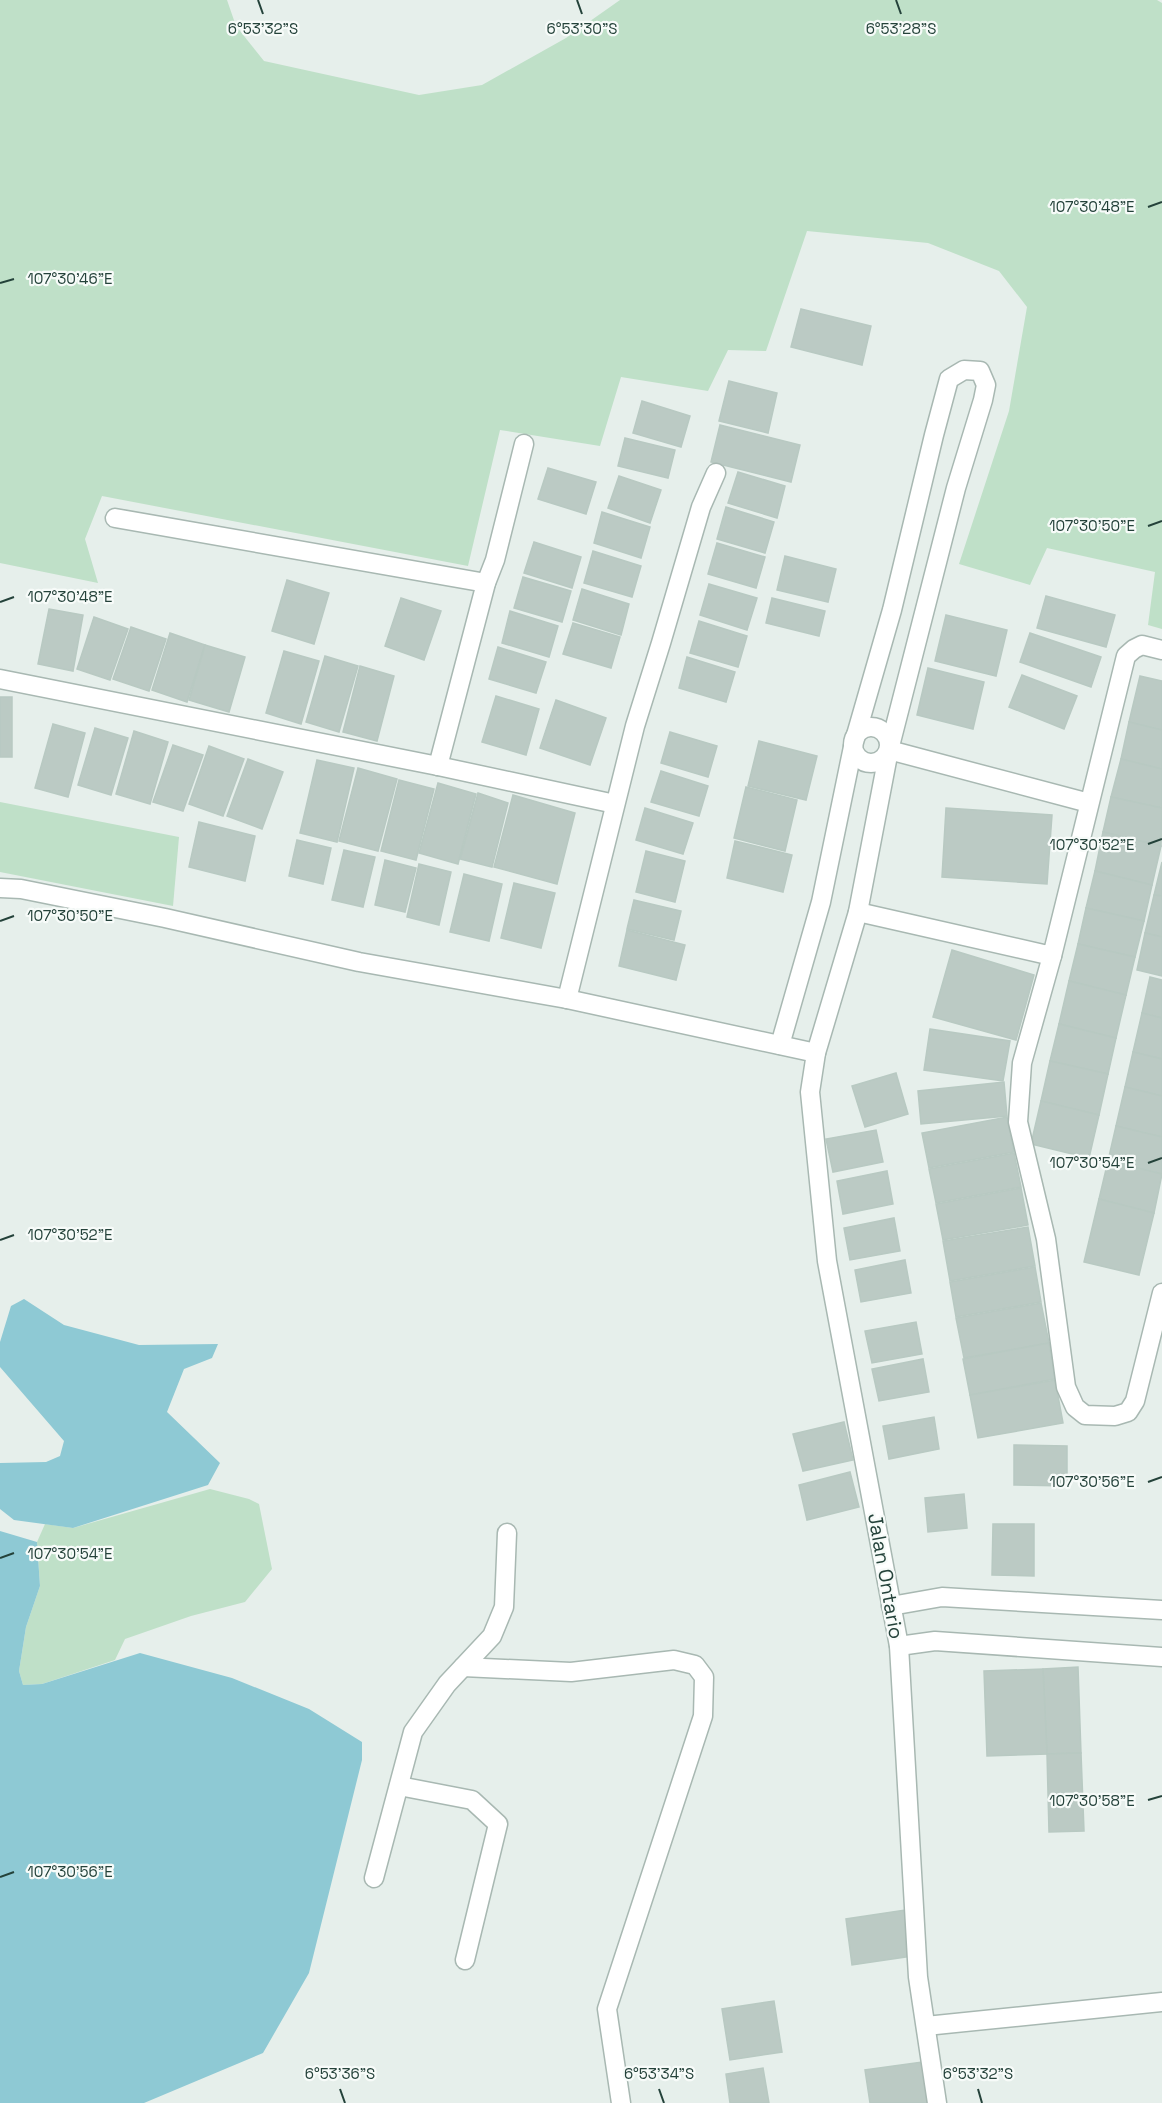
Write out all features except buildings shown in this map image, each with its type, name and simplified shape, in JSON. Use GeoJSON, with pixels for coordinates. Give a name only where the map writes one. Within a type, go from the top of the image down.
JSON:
{"type":"FeatureCollection","features":[{"type":"Feature","properties":{"kind":"street","name":"Jalan Ontario"},"geometry":{"type":"LineString","coordinates":[[854,742],[892,610],[949,380],[964,370],[980,371],[986,385],[983,400],[956,488],[889,750],[858,912],[816,1053],[810,1092],[827,1261],[899,1646],[918,1977],[937,2103]]}},
{"type":"Feature","properties":{"kind":"street"},"geometry":{"type":"LineString","coordinates":[[438,766],[486,583],[495,560],[524,444]]}},
{"type":"Feature","properties":{"kind":"street"},"geometry":{"type":"LineString","coordinates":[[567,999],[635,726],[701,507],[716,473]]}},
{"type":"Feature","properties":{"kind":"street"},"geometry":{"type":"LineString","coordinates":[[115,518],[486,583]]}},
{"type":"Feature","properties":{"kind":"street"},"geometry":{"type":"LineString","coordinates":[[1162,650],[1142,645],[1126,656],[1052,956],[1022,1063],[1018,1122],[1046,1239],[1066,1388],[1075,1407],[1085,1415],[1115,1416],[1128,1412],[1135,1401],[1162,1293]]}},
{"type":"Feature","properties":{"kind":"street"},"geometry":{"type":"LineString","coordinates":[[0,679],[438,766],[615,804]]}},
{"type":"Feature","properties":{"kind":"street"},"geometry":{"type":"LineString","coordinates":[[780,1045],[820,902],[854,742],[861,730],[875,727],[887,735],[889,750],[881,760],[868,763],[856,755],[854,742]]}},
{"type":"Feature","properties":{"kind":"street"},"geometry":{"type":"LineString","coordinates":[[889,750],[1089,803]]}},
{"type":"Feature","properties":{"kind":"street"},"geometry":{"type":"LineString","coordinates":[[0,888],[21,889],[359,962],[567,999],[816,1053]]}},
{"type":"Feature","properties":{"kind":"street"},"geometry":{"type":"LineString","coordinates":[[858,912],[1052,956]]}},
{"type":"Feature","properties":{"kind":"street"},"geometry":{"type":"LineString","coordinates":[[374,1878],[413,1732],[447,1684],[492,1636],[504,1607],[507,1533]]}},
{"type":"Feature","properties":{"kind":"street"},"geometry":{"type":"LineString","coordinates":[[891,1606],[942,1597],[1162,1610]]}},
{"type":"Feature","properties":{"kind":"street"},"geometry":{"type":"LineString","coordinates":[[899,1646],[935,1641],[1162,1657]]}},
{"type":"Feature","properties":{"kind":"street"},"geometry":{"type":"LineString","coordinates":[[463,1667],[571,1672],[674,1659],[695,1665],[704,1677],[704,1716],[608,2009],[621,2103]]}},
{"type":"Feature","properties":{"kind":"street"},"geometry":{"type":"LineString","coordinates":[[399,1786],[472,1800],[498,1824],[465,1960]]}},
{"type":"Feature","properties":{"kind":"street"},"geometry":{"type":"LineString","coordinates":[[926,2026],[1162,2002]]}},
{"type":"Feature","properties":{"kind":"green space"},"geometry":{"type":"Polygon","coordinates":[[[0,0],[227,0],[236,26],[264,61],[419,95],[482,85],[566,38],[620,0],[1157,0],[1162,3],[1162,629],[1148,625],[1155,572],[1047,548],[1030,585],[959,564],[1009,411],[1027,307],[999,271],[928,243],[807,231],[766,351],[728,350],[708,391],[621,377],[600,446],[500,430],[468,566],[102,496],[85,539],[98,583],[0,563],[0,0]]]}},
{"type":"Feature","properties":{"kind":"green space"},"geometry":{"type":"Polygon","coordinates":[[[0,802],[179,837],[173,906],[0,872],[0,802]]]}},
{"type":"Feature","properties":{"kind":"green space"},"geometry":{"type":"Polygon","coordinates":[[[210,1489],[249,1499],[259,1504],[272,1569],[245,1602],[191,1616],[125,1639],[115,1660],[42,1684],[23,1685],[19,1671],[26,1627],[40,1586],[37,1542],[45,1524],[73,1528],[210,1489]]]}},
{"type":"Feature","properties":{"kind":"water"},"geometry":{"type":"Polygon","coordinates":[[[24,1299],[64,1325],[139,1345],[218,1344],[212,1358],[184,1369],[167,1412],[220,1463],[208,1485],[73,1528],[14,1520],[0,1509],[0,1463],[46,1462],[60,1456],[64,1441],[0,1367],[0,1342],[11,1306],[24,1299]]]}},
{"type":"Feature","properties":{"kind":"water"},"geometry":{"type":"Polygon","coordinates":[[[0,1531],[37,1542],[40,1586],[26,1627],[19,1671],[23,1685],[42,1684],[140,1653],[232,1678],[309,1709],[362,1742],[362,1760],[309,1973],[263,2053],[144,2103],[0,2103],[0,1531]]]}}]}
